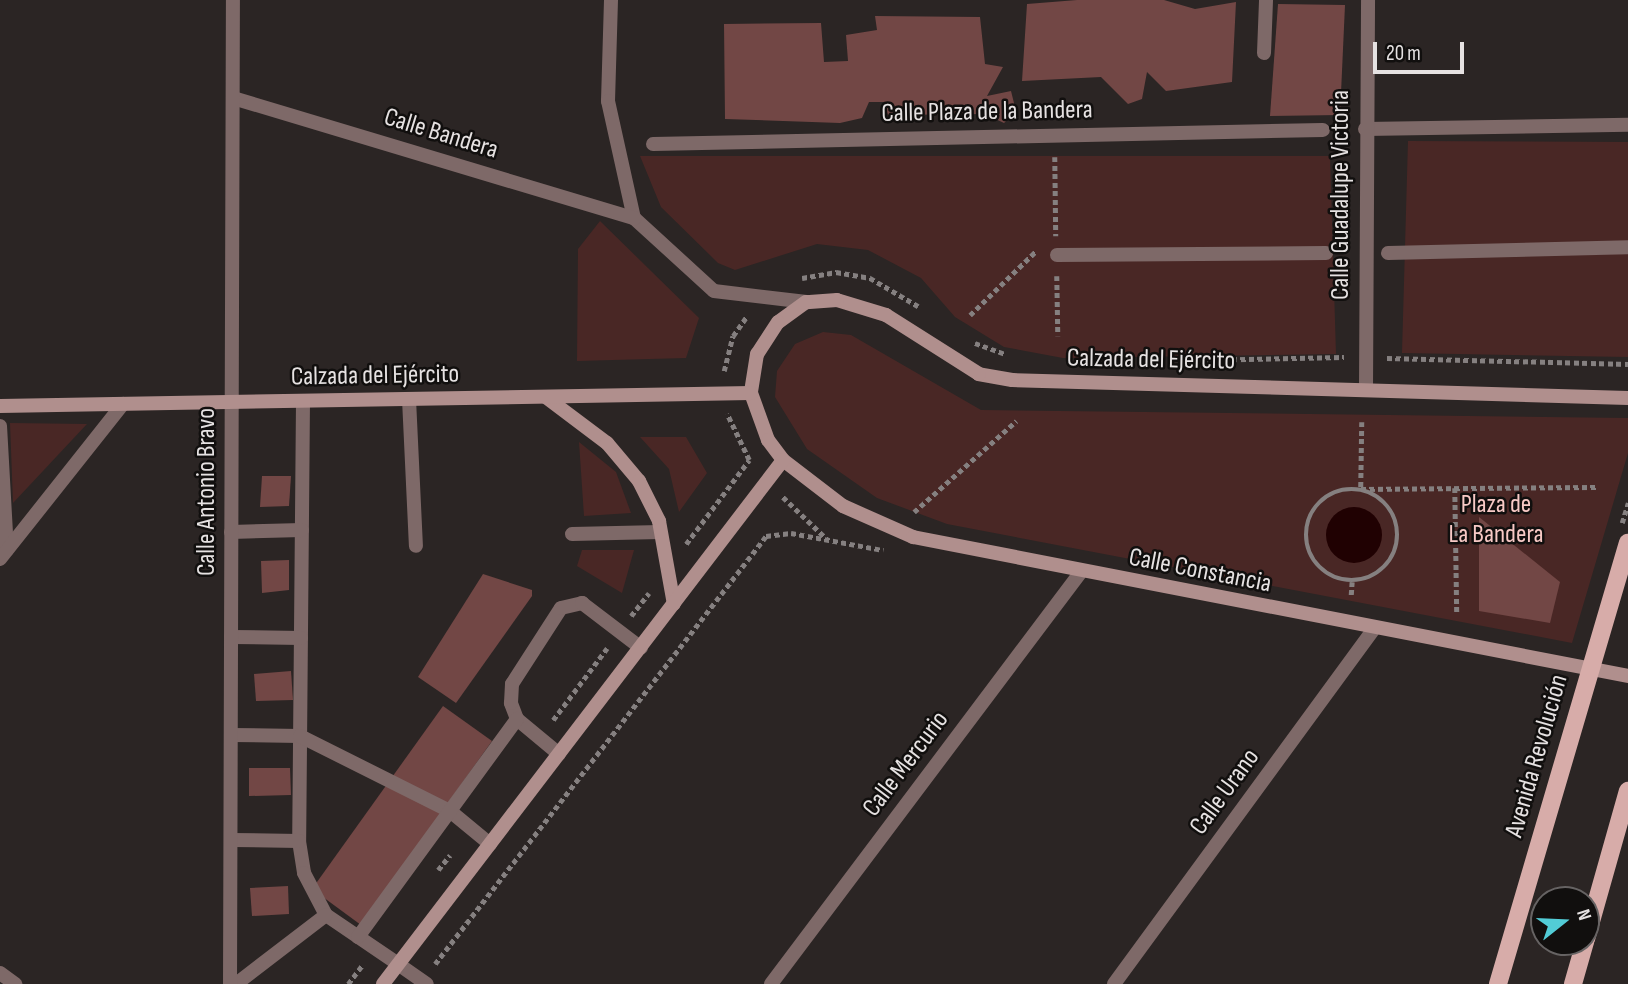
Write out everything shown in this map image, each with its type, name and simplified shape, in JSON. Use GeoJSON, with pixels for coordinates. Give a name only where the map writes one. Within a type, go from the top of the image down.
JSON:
{"type":"FeatureCollection","features":[{"type":"Feature","properties":{"kind":"main road","name":"Calzada del Ejército"},"geometry":{"type":"LineString","coordinates":[[806,302],[862,304],[946,358],[1012,380],[1628,398]]}},
{"type":"Feature","properties":{"kind":"main road"},"geometry":{"type":"LineString","coordinates":[[383,984],[783,460],[768,440],[751,393],[765,337],[806,302]]}},
{"type":"Feature","properties":{"kind":"main road","name":"Calzada del Ejército"},"geometry":{"type":"LineString","coordinates":[[0,406],[751,393]]}},
{"type":"Feature","properties":{"kind":"main road"},"geometry":{"type":"LineString","coordinates":[[547,398],[615,452],[639,481],[660,532],[674,604]]}},
{"type":"Feature","properties":{"kind":"main road","name":"Calle Constancia"},"geometry":{"type":"LineString","coordinates":[[783,460],[843,506],[896,532],[1080,573],[1591,666],[1628,676]]}},
{"type":"Feature","properties":{"kind":"main road","name":"Avenida Revolución"},"geometry":{"type":"LineString","coordinates":[[1498,984],[1628,543]]}},
{"type":"Feature","properties":{"kind":"main road"},"geometry":{"type":"LineString","coordinates":[[1600,891],[1628,792]]}},
{"type":"Feature","properties":{"kind":"main road"},"geometry":{"type":"LineString","coordinates":[[1573,984],[1581,956]]}},
{"type":"Feature","properties":{"kind":"street","name":"Calle Antonio Bravo"},"geometry":{"type":"LineString","coordinates":[[230,984],[233,0]]}},
{"type":"Feature","properties":{"kind":"street"},"geometry":{"type":"LineString","coordinates":[[611,0],[608,101],[634,218],[714,290],[806,302]]}},
{"type":"Feature","properties":{"kind":"street"},"geometry":{"type":"LineString","coordinates":[[1264,53],[1266,0]]}},
{"type":"Feature","properties":{"kind":"street","name":"Calle Guadalupe Victoria"},"geometry":{"type":"LineString","coordinates":[[1366,390],[1365,129],[1368,0]]}},
{"type":"Feature","properties":{"kind":"street","name":"Calle Bandera"},"geometry":{"type":"LineString","coordinates":[[233,98],[634,218]]}},
{"type":"Feature","properties":{"kind":"street"},"geometry":{"type":"LineString","coordinates":[[1365,129],[1628,125]]}},
{"type":"Feature","properties":{"kind":"street","name":"Calle Plaza de la Bandera"},"geometry":{"type":"LineString","coordinates":[[653,144],[1323,130]]}},
{"type":"Feature","properties":{"kind":"street"},"geometry":{"type":"LineString","coordinates":[[1388,253],[1628,247]]}},
{"type":"Feature","properties":{"kind":"street"},"geometry":{"type":"LineString","coordinates":[[1057,255],[1326,253]]}},
{"type":"Feature","properties":{"kind":"street"},"geometry":{"type":"LineString","coordinates":[[410,399],[416,546]]}},
{"type":"Feature","properties":{"kind":"street"},"geometry":{"type":"LineString","coordinates":[[303,401],[299,841],[313,898],[326,915],[424,983]]}},
{"type":"Feature","properties":{"kind":"street"},"geometry":{"type":"LineString","coordinates":[[4,555],[123,404]]}},
{"type":"Feature","properties":{"kind":"street"},"geometry":{"type":"LineString","coordinates":[[0,426],[4,555]]}},
{"type":"Feature","properties":{"kind":"street"},"geometry":{"type":"LineString","coordinates":[[231,532],[302,530]]}},
{"type":"Feature","properties":{"kind":"street"},"geometry":{"type":"LineString","coordinates":[[572,534],[660,532]]}},
{"type":"Feature","properties":{"kind":"street","name":"Calle Mercurio"},"geometry":{"type":"LineString","coordinates":[[771,984],[1080,573]]}},
{"type":"Feature","properties":{"kind":"street"},"geometry":{"type":"LineString","coordinates":[[358,937],[516,719],[512,684],[561,608],[582,603],[641,648]]}},
{"type":"Feature","properties":{"kind":"street","name":"Calle Urano"},"geometry":{"type":"LineString","coordinates":[[1114,984],[1374,628]]}},
{"type":"Feature","properties":{"kind":"street"},"geometry":{"type":"LineString","coordinates":[[231,637],[301,638]]}},
{"type":"Feature","properties":{"kind":"street"},"geometry":{"type":"LineString","coordinates":[[516,719],[559,754]]}},
{"type":"Feature","properties":{"kind":"street"},"geometry":{"type":"LineString","coordinates":[[231,735],[300,737],[450,811],[490,844]]}},
{"type":"Feature","properties":{"kind":"street"},"geometry":{"type":"LineString","coordinates":[[231,840],[299,841]]}},
{"type":"Feature","properties":{"kind":"street"},"geometry":{"type":"LineString","coordinates":[[236,984],[326,915]]}},
{"type":"Feature","properties":{"kind":"street"},"geometry":{"type":"LineString","coordinates":[[0,973],[15,984]]}},
{"type":"Feature","properties":{"kind":"path"},"geometry":{"type":"LineString","coordinates":[[970,314],[1056,232]]}},
{"type":"Feature","properties":{"kind":"path"},"geometry":{"type":"LineString","coordinates":[[827,540],[767,481],[749,460],[730,429],[722,394],[733,336],[763,298],[794,280],[835,272],[870,278],[925,312]]}},
{"type":"Feature","properties":{"kind":"path"},"geometry":{"type":"LineString","coordinates":[[970,341],[1018,358]]}},
{"type":"Feature","properties":{"kind":"path"},"geometry":{"type":"LineString","coordinates":[[1188,361],[1366,357],[1628,364]]}},
{"type":"Feature","properties":{"kind":"path"},"geometry":{"type":"LineString","coordinates":[[914,512],[1016,421]]}},
{"type":"Feature","properties":{"kind":"path"},"geometry":{"type":"LineString","coordinates":[[1361,489],[1362,422]]}},
{"type":"Feature","properties":{"kind":"path"},"geometry":{"type":"LineString","coordinates":[[540,738],[749,460]]}},
{"type":"Feature","properties":{"kind":"path"},"geometry":{"type":"LineString","coordinates":[[1361,489],[1391,509],[1399,534],[1381,571],[1352,582],[1318,566],[1306,531],[1310,515],[1331,493],[1361,489],[1596,487]]}},
{"type":"Feature","properties":{"kind":"path"},"geometry":{"type":"LineString","coordinates":[[1455,488],[1457,613]]}},
{"type":"Feature","properties":{"kind":"path"},"geometry":{"type":"LineString","coordinates":[[424,983],[766,536],[827,540],[894,553]]}},
{"type":"Feature","properties":{"kind":"path"},"geometry":{"type":"LineString","coordinates":[[1351,595],[1352,582]]}},
{"type":"Feature","properties":{"kind":"path"},"geometry":{"type":"LineString","coordinates":[[431,878],[471,828]]}},
{"type":"Feature","properties":{"kind":"path"},"geometry":{"type":"LineString","coordinates":[[348,984],[375,949]]}},
{"type":"Feature","properties":{"kind":"green space"},"geometry":{"type":"Polygon","coordinates":[[[1408,141],[1628,142],[1628,357],[1402,353],[1408,141]]]}},
{"type":"Feature","properties":{"kind":"green space"},"geometry":{"type":"Polygon","coordinates":[[[640,156],[1330,156],[1336,354],[1063,358],[1004,347],[955,317],[921,278],[868,250],[817,244],[735,270],[718,263],[661,207],[640,156]]]}},
{"type":"Feature","properties":{"kind":"green space"},"geometry":{"type":"Polygon","coordinates":[[[600,221],[699,318],[686,358],[577,361],[578,249],[600,221]]]}},
{"type":"Feature","properties":{"kind":"green space","name":"Plaza de La Bandera"},"geometry":{"type":"Polygon","coordinates":[[[823,332],[851,335],[981,410],[1628,418],[1628,453],[1572,643],[947,524],[877,498],[807,449],[775,397],[777,371],[795,344],[823,332]]]}},
{"type":"Feature","properties":{"kind":"green space"},"geometry":{"type":"Polygon","coordinates":[[[10,423],[87,424],[13,503],[10,423]]]}},
{"type":"Feature","properties":{"kind":"green space"},"geometry":{"type":"Polygon","coordinates":[[[640,437],[686,437],[707,473],[679,512],[669,469],[640,437]]]}},
{"type":"Feature","properties":{"kind":"green space"},"geometry":{"type":"Polygon","coordinates":[[[579,442],[616,472],[631,513],[584,516],[579,442]]]}},
{"type":"Feature","properties":{"kind":"green space"},"geometry":{"type":"Polygon","coordinates":[[[582,550],[634,550],[622,593],[577,566],[582,550]]]}},
{"type":"Feature","properties":{"kind":"shaded area"},"geometry":{"type":"Polygon","coordinates":[[[1354,507],[1365,509],[1374,515],[1380,524],[1380,546],[1374,555],[1365,561],[1354,563],[1343,561],[1334,555],[1328,546],[1326,535],[1328,524],[1334,515],[1343,509],[1354,507]]]}},
{"type":"Feature","properties":{"kind":"building"},"geometry":{"type":"Polygon","coordinates":[[[1077,0],[1164,0],[1195,9],[1236,2],[1232,82],[1166,91],[1147,72],[1142,99],[1128,104],[1101,77],[1022,81],[1027,4],[1077,0]]]}},
{"type":"Feature","properties":{"kind":"building"},"geometry":{"type":"Polygon","coordinates":[[[1278,4],[1345,5],[1340,115],[1270,116],[1278,4]]]}},
{"type":"Feature","properties":{"kind":"building"},"geometry":{"type":"Polygon","coordinates":[[[875,16],[980,17],[985,64],[1003,67],[987,96],[1011,91],[1016,111],[1004,123],[985,114],[888,115],[884,102],[869,102],[862,118],[840,123],[725,119],[724,24],[821,23],[824,62],[848,61],[846,35],[877,30],[875,16]]]}},
{"type":"Feature","properties":{"kind":"building"},"geometry":{"type":"Polygon","coordinates":[[[262,476],[291,476],[289,506],[260,507],[262,476]]]}},
{"type":"Feature","properties":{"kind":"building"},"geometry":{"type":"Polygon","coordinates":[[[1479,517],[1560,582],[1550,623],[1479,611],[1479,517]]]}},
{"type":"Feature","properties":{"kind":"building"},"geometry":{"type":"Polygon","coordinates":[[[289,560],[289,590],[262,593],[261,561],[289,560]]]}},
{"type":"Feature","properties":{"kind":"building"},"geometry":{"type":"Polygon","coordinates":[[[483,574],[532,590],[532,596],[456,703],[418,677],[483,574]]]}},
{"type":"Feature","properties":{"kind":"building"},"geometry":{"type":"Polygon","coordinates":[[[291,671],[293,700],[256,701],[254,674],[291,671]]]}},
{"type":"Feature","properties":{"kind":"building"},"geometry":{"type":"Polygon","coordinates":[[[443,706],[492,741],[361,925],[312,889],[443,706]]]}},
{"type":"Feature","properties":{"kind":"building"},"geometry":{"type":"Polygon","coordinates":[[[249,768],[290,768],[291,795],[249,796],[249,768]]]}},
{"type":"Feature","properties":{"kind":"building"},"geometry":{"type":"Polygon","coordinates":[[[288,886],[289,914],[252,916],[250,888],[288,886]]]}}]}
